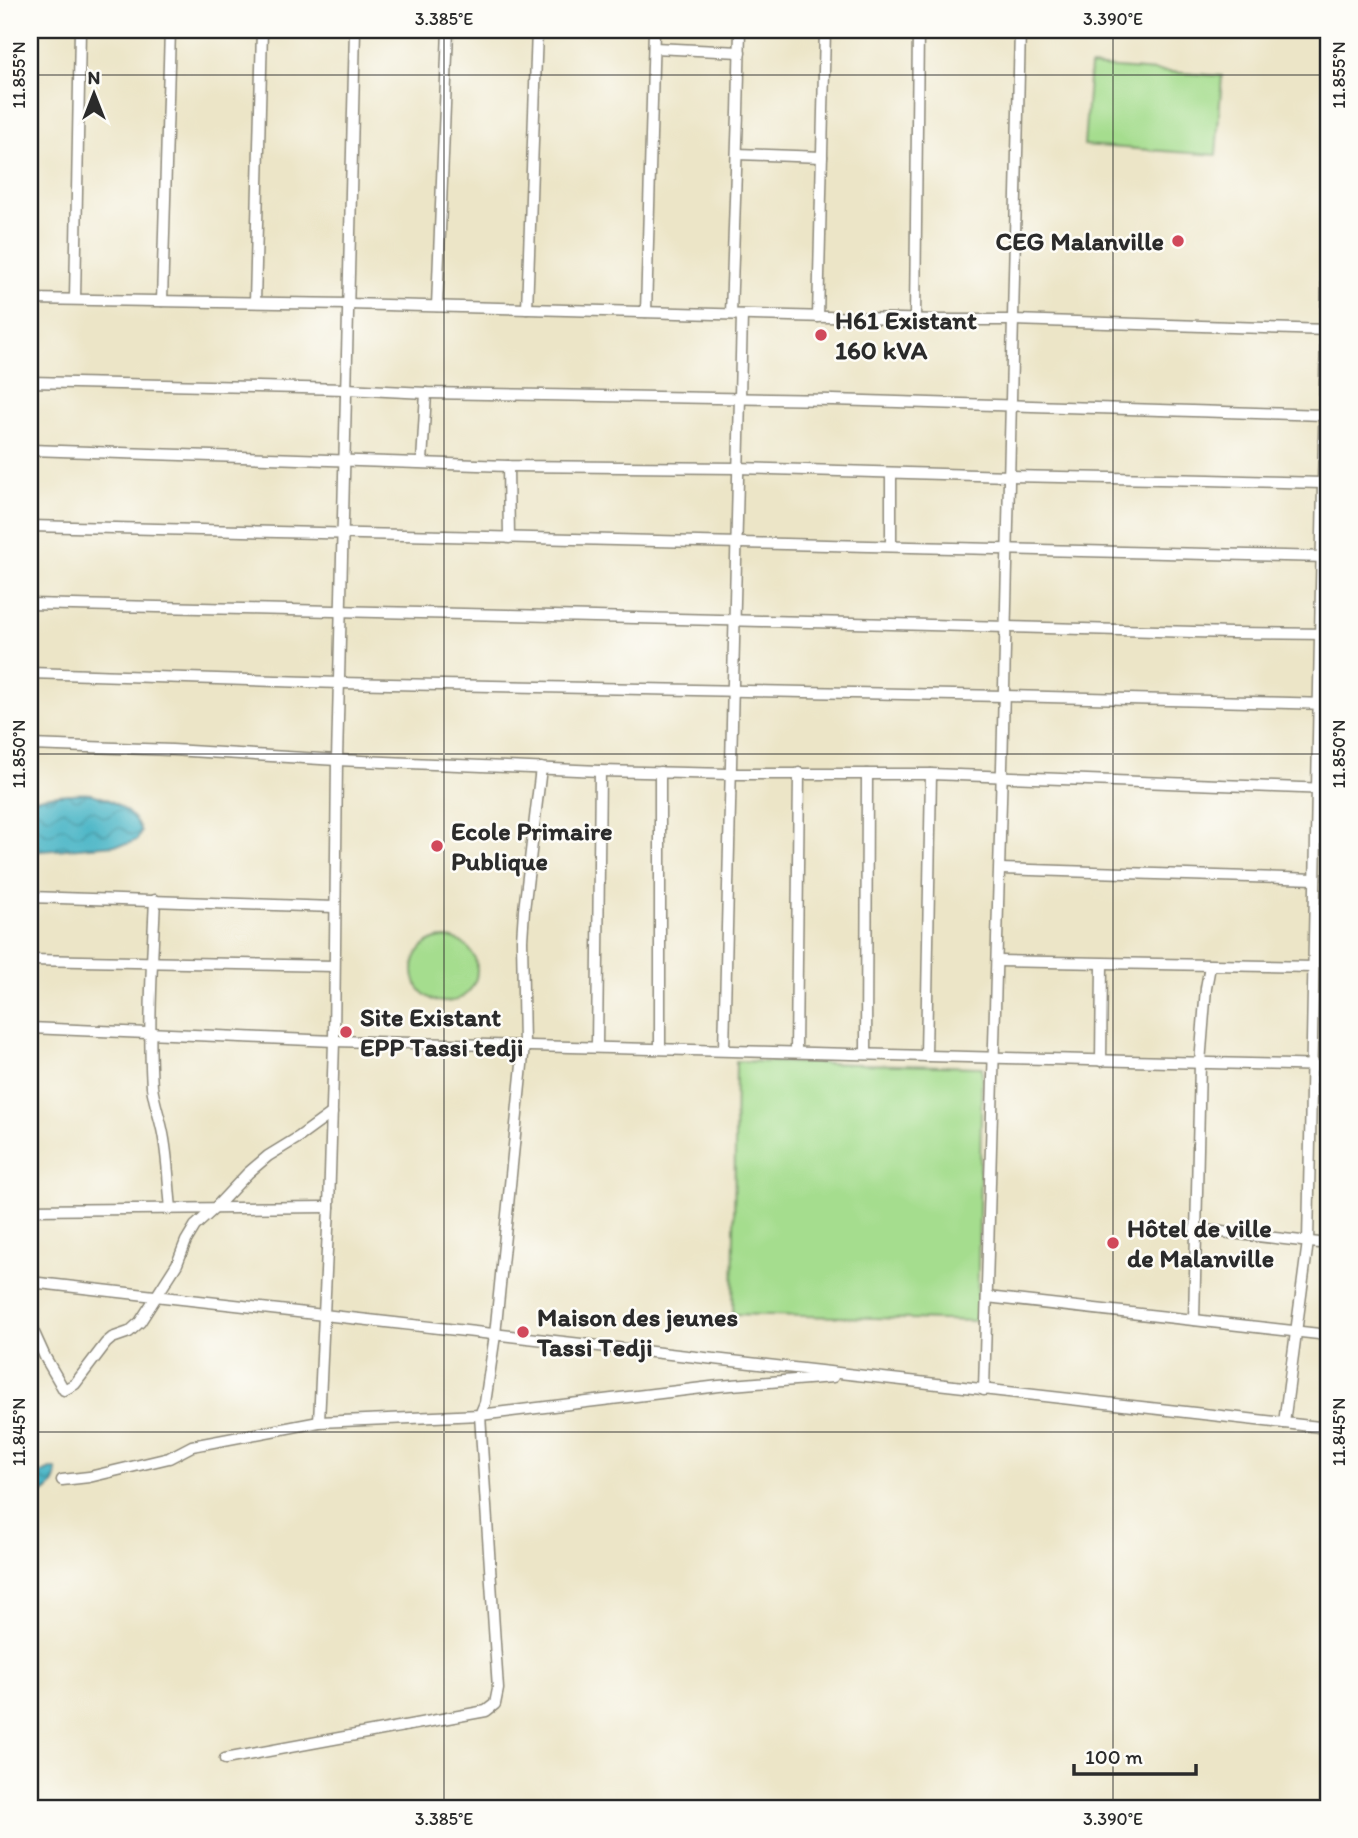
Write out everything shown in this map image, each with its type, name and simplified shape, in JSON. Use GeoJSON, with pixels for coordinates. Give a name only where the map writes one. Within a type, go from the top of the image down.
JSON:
{"type":"FeatureCollection","features":[{"type":"Feature","properties":{"kind":"street"},"geometry":{"type":"LineString","coordinates":[[75,299],[80,30]]}},
{"type":"Feature","properties":{"kind":"street"},"geometry":{"type":"LineString","coordinates":[[162,301],[170,30]]}},
{"type":"Feature","properties":{"kind":"street"},"geometry":{"type":"LineString","coordinates":[[254,302],[262,30]]}},
{"type":"Feature","properties":{"kind":"street"},"geometry":{"type":"LineString","coordinates":[[319,1422],[330,1207],[337,760],[355,30]]}},
{"type":"Feature","properties":{"kind":"street"},"geometry":{"type":"LineString","coordinates":[[437,306],[448,30]]}},
{"type":"Feature","properties":{"kind":"street"},"geometry":{"type":"LineString","coordinates":[[527,309],[537,30]]}},
{"type":"Feature","properties":{"kind":"street"},"geometry":{"type":"LineString","coordinates":[[646,312],[654,30]]}},
{"type":"Feature","properties":{"kind":"street"},"geometry":{"type":"LineString","coordinates":[[730,314],[740,30]]}},
{"type":"Feature","properties":{"kind":"street"},"geometry":{"type":"LineString","coordinates":[[818,317],[825,30]]}},
{"type":"Feature","properties":{"kind":"street"},"geometry":{"type":"LineString","coordinates":[[915,319],[918,30]]}},
{"type":"Feature","properties":{"kind":"street"},"geometry":{"type":"LineString","coordinates":[[984,1390],[996,1058],[1020,30]]}},
{"type":"Feature","properties":{"kind":"street"},"geometry":{"type":"LineString","coordinates":[[654,48],[740,52]]}},
{"type":"Feature","properties":{"kind":"street"},"geometry":{"type":"LineString","coordinates":[[737,154],[821,157]]}},
{"type":"Feature","properties":{"kind":"street"},"geometry":{"type":"LineString","coordinates":[[1284,1423],[1308,1242],[1316,788],[1323,704],[1325,557],[1322,484],[1328,233]]}},
{"type":"Feature","properties":{"kind":"street"},"geometry":{"type":"LineString","coordinates":[[30,299],[437,306],[1327,330]]}},
{"type":"Feature","properties":{"kind":"street"},"geometry":{"type":"LineString","coordinates":[[724,1050],[730,691],[742,315]]}},
{"type":"Feature","properties":{"kind":"street"},"geometry":{"type":"LineString","coordinates":[[30,382],[426,393],[833,400],[1324,415]]}},
{"type":"Feature","properties":{"kind":"street"},"geometry":{"type":"LineString","coordinates":[[422,462],[426,393]]}},
{"type":"Feature","properties":{"kind":"street"},"geometry":{"type":"LineString","coordinates":[[30,450],[508,466],[737,468],[1322,484]]}},
{"type":"Feature","properties":{"kind":"street"},"geometry":{"type":"LineString","coordinates":[[508,466],[509,538]]}},
{"type":"Feature","properties":{"kind":"street"},"geometry":{"type":"LineString","coordinates":[[891,473],[891,546]]}},
{"type":"Feature","properties":{"kind":"street"},"geometry":{"type":"LineString","coordinates":[[30,526],[1325,557]]}},
{"type":"Feature","properties":{"kind":"street"},"geometry":{"type":"LineString","coordinates":[[30,604],[1007,628],[1324,633]]}},
{"type":"Feature","properties":{"kind":"street"},"geometry":{"type":"LineString","coordinates":[[30,673],[339,683],[1323,704]]}},
{"type":"Feature","properties":{"kind":"street"},"geometry":{"type":"LineString","coordinates":[[30,746],[161,749],[337,760],[600,771],[931,774],[1328,789]]}},
{"type":"Feature","properties":{"kind":"street"},"geometry":{"type":"LineString","coordinates":[[225,1759],[486,1711],[495,1703],[498,1689],[480,1415],[485,1403],[495,1335],[524,1045],[522,940],[541,768]]}},
{"type":"Feature","properties":{"kind":"street"},"geometry":{"type":"LineString","coordinates":[[597,1046],[600,771]]}},
{"type":"Feature","properties":{"kind":"street"},"geometry":{"type":"LineString","coordinates":[[660,772],[660,1048]]}},
{"type":"Feature","properties":{"kind":"street"},"geometry":{"type":"LineString","coordinates":[[796,1052],[799,773]]}},
{"type":"Feature","properties":{"kind":"street"},"geometry":{"type":"LineString","coordinates":[[866,1054],[867,774]]}},
{"type":"Feature","properties":{"kind":"street"},"geometry":{"type":"LineString","coordinates":[[926,1056],[931,774]]}},
{"type":"Feature","properties":{"kind":"street"},"geometry":{"type":"LineString","coordinates":[[1000,869],[1315,880]]}},
{"type":"Feature","properties":{"kind":"street"},"geometry":{"type":"LineString","coordinates":[[30,897],[334,907]]}},
{"type":"Feature","properties":{"kind":"street"},"geometry":{"type":"LineString","coordinates":[[155,901],[152,1088],[162,1125],[171,1208]]}},
{"type":"Feature","properties":{"kind":"street"},"geometry":{"type":"LineString","coordinates":[[30,960],[334,966]]}},
{"type":"Feature","properties":{"kind":"street"},"geometry":{"type":"LineString","coordinates":[[998,961],[1313,967]]}},
{"type":"Feature","properties":{"kind":"street"},"geometry":{"type":"LineString","coordinates":[[1101,1060],[1102,964]]}},
{"type":"Feature","properties":{"kind":"street"},"geometry":{"type":"LineString","coordinates":[[1194,1320],[1200,1063],[1210,966]]}},
{"type":"Feature","properties":{"kind":"street"},"geometry":{"type":"LineString","coordinates":[[30,1028],[334,1041],[1328,1066]]}},
{"type":"Feature","properties":{"kind":"street"},"geometry":{"type":"LineString","coordinates":[[30,1324],[64,1390],[75,1384],[106,1343],[134,1329],[177,1264],[195,1226],[268,1156],[332,1113]]}},
{"type":"Feature","properties":{"kind":"street"},"geometry":{"type":"LineString","coordinates":[[30,1210],[330,1207]]}},
{"type":"Feature","properties":{"kind":"street"},"geometry":{"type":"LineString","coordinates":[[1195,1229],[1328,1244]]}},
{"type":"Feature","properties":{"kind":"street"},"geometry":{"type":"LineString","coordinates":[[30,1282],[1328,1428]]}},
{"type":"Feature","properties":{"kind":"street"},"geometry":{"type":"LineString","coordinates":[[987,1297],[1328,1335]]}},
{"type":"Feature","properties":{"kind":"street"},"geometry":{"type":"LineString","coordinates":[[62,1480],[89,1477],[169,1458],[192,1446],[319,1422],[480,1415],[719,1385],[858,1375]]}},
{"type":"Feature","properties":{"kind":"green space"},"geometry":{"type":"Polygon","coordinates":[[[1090,66],[1222,76],[1216,155],[1084,145],[1090,66]]]}},
{"type":"Feature","properties":{"kind":"green space"},"geometry":{"type":"Polygon","coordinates":[[[439,938],[451,938],[468,947],[475,958],[475,982],[468,993],[451,1002],[439,1002],[427,997],[418,988],[413,976],[413,964],[418,952],[427,943],[439,938]]]}},
{"type":"Feature","properties":{"kind":"green space"},"geometry":{"type":"Polygon","coordinates":[[[736,1061],[982,1067],[977,1321],[733,1314],[736,1061]]]}},
{"type":"Feature","properties":{"kind":"water"},"geometry":{"type":"Polygon","coordinates":[[[69,794],[92,794],[122,808],[138,825],[141,832],[137,840],[127,844],[30,852],[30,800],[69,794]]]}},
{"type":"Feature","properties":{"kind":"water"},"geometry":{"type":"Polygon","coordinates":[[[50,1469],[56,1469],[53,1485],[30,1501],[30,1479],[50,1469]]]}},
{"type":"Feature","properties":{"kind":"place","name":"CEG Malanville"},"geometry":{"type":"Point","coordinates":[1178,241]}},
{"type":"Feature","properties":{"kind":"place","name":"H61 Existant 160 kVA"},"geometry":{"type":"Point","coordinates":[821,335]}},
{"type":"Feature","properties":{"kind":"place","name":"Ecole Primaire Publique"},"geometry":{"type":"Point","coordinates":[437,846]}},
{"type":"Feature","properties":{"kind":"place","name":"Site Existant EPP Tassi tedji"},"geometry":{"type":"Point","coordinates":[346,1032]}},
{"type":"Feature","properties":{"kind":"place","name":"Hôtel de ville de Malanville"},"geometry":{"type":"Point","coordinates":[1113,1243]}},
{"type":"Feature","properties":{"kind":"place","name":"Maison des jeunes Tassi Tedji"},"geometry":{"type":"Point","coordinates":[523,1332]}}]}
